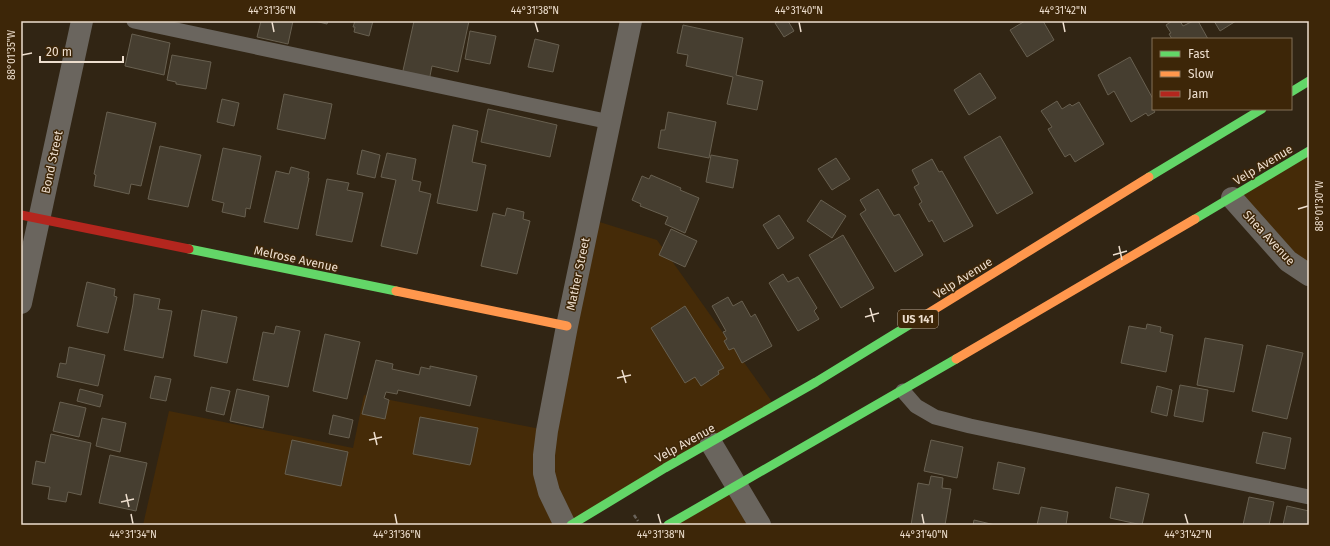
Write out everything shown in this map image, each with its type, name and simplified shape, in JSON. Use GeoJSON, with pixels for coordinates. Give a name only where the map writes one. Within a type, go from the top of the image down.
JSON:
{"type":"FeatureCollection","features":[{"type":"Feature","properties":{"kind":"main road"},"geometry":{"type":"LineString","coordinates":[[1292,91],[1309,81]]}},
{"type":"Feature","properties":{"kind":"main road","name":"Velp Avenue"},"geometry":{"type":"LineString","coordinates":[[571,525],[589,513],[816,382],[1260,110]]}},
{"type":"Feature","properties":{"kind":"main road","name":"Velp Avenue"},"geometry":{"type":"LineString","coordinates":[[668,525],[903,391],[1232,198],[1309,151]]}},
{"type":"Feature","properties":{"kind":"main road","name":"Melrose Avenue"},"geometry":{"type":"LineString","coordinates":[[30,217],[567,326]]}},
{"type":"Feature","properties":{"kind":"street","name":"Bond Street"},"geometry":{"type":"LineString","coordinates":[[21,303],[30,217],[82,21]]}},
{"type":"Feature","properties":{"kind":"street","name":"Mather Street"},"geometry":{"type":"LineString","coordinates":[[565,525],[549,492],[544,473],[544,455],[547,431],[567,326],[631,21]]}},
{"type":"Feature","properties":{"kind":"street","name":"Shea Avenue"},"geometry":{"type":"LineString","coordinates":[[1232,198],[1288,261],[1309,275]]}},
{"type":"Feature","properties":{"kind":"street"},"geometry":{"type":"LineString","coordinates":[[711,443],[760,525]]}},
{"type":"Feature","properties":{"kind":"lane"},"geometry":{"type":"LineString","coordinates":[[134,21],[610,122]]}},
{"type":"Feature","properties":{"kind":"lane"},"geometry":{"type":"LineString","coordinates":[[903,391],[916,406],[935,417],[970,426],[1309,497]]}},
{"type":"Feature","properties":{"kind":"shaded area"},"geometry":{"type":"Polygon","coordinates":[[[1309,151],[1309,275],[1232,198],[1309,151]]]}},
{"type":"Feature","properties":{"kind":"shaded area"},"geometry":{"type":"Polygon","coordinates":[[[590,219],[657,240],[775,406],[571,525],[143,525],[169,411],[353,448],[364,395],[546,430],[590,219]]]}},
{"type":"Feature","properties":{"kind":"shaded area"},"geometry":{"type":"Polygon","coordinates":[[[737,486],[760,525],[668,525],[737,486]]]}},
{"type":"Feature","properties":{"kind":"building"},"geometry":{"type":"Polygon","coordinates":[[[261,21],[293,21],[288,44],[257,37],[261,21]]]}},
{"type":"Feature","properties":{"kind":"building"},"geometry":{"type":"Polygon","coordinates":[[[315,21],[328,21],[327,24],[315,21]]]}},
{"type":"Feature","properties":{"kind":"building"},"geometry":{"type":"Polygon","coordinates":[[[355,21],[373,21],[369,36],[354,32],[355,27],[353,27],[355,21]]]}},
{"type":"Feature","properties":{"kind":"building"},"geometry":{"type":"Polygon","coordinates":[[[414,21],[469,21],[458,72],[432,66],[429,81],[402,75],[414,21]]]}},
{"type":"Feature","properties":{"kind":"building"},"geometry":{"type":"Polygon","coordinates":[[[778,21],[788,21],[794,31],[784,37],[775,23],[778,21]]]}},
{"type":"Feature","properties":{"kind":"building"},"geometry":{"type":"Polygon","coordinates":[[[1025,21],[1043,21],[1054,40],[1027,57],[1010,30],[1025,21]]]}},
{"type":"Feature","properties":{"kind":"building"},"geometry":{"type":"Polygon","coordinates":[[[1172,21],[1180,21],[1183,26],[1193,21],[1198,21],[1207,38],[1171,38],[1169,34],[1171,33],[1166,25],[1172,21]]]}},
{"type":"Feature","properties":{"kind":"building"},"geometry":{"type":"Polygon","coordinates":[[[1214,21],[1236,21],[1220,31],[1214,21]]]}},
{"type":"Feature","properties":{"kind":"building"},"geometry":{"type":"Polygon","coordinates":[[[683,25],[743,38],[736,75],[763,81],[757,110],[727,104],[733,77],[686,66],[688,55],[677,53],[683,25]]]}},
{"type":"Feature","properties":{"kind":"building"},"geometry":{"type":"Polygon","coordinates":[[[470,31],[496,36],[490,64],[465,59],[470,31]]]}},
{"type":"Feature","properties":{"kind":"building"},"geometry":{"type":"Polygon","coordinates":[[[132,34],[170,43],[164,75],[125,66],[132,34]]]}},
{"type":"Feature","properties":{"kind":"building"},"geometry":{"type":"Polygon","coordinates":[[[535,39],[559,45],[553,72],[528,67],[535,39]]]}},
{"type":"Feature","properties":{"kind":"building"},"geometry":{"type":"Polygon","coordinates":[[[172,55],[211,62],[206,89],[176,84],[176,82],[167,80],[172,55]]]}},
{"type":"Feature","properties":{"kind":"building"},"geometry":{"type":"Polygon","coordinates":[[[1130,57],[1152,97],[1152,110],[1155,112],[1148,116],[1146,113],[1131,122],[1114,91],[1108,95],[1098,75],[1130,57]]]}},
{"type":"Feature","properties":{"kind":"building"},"geometry":{"type":"Polygon","coordinates":[[[980,73],[996,98],[969,115],[954,90],[980,73]]]}},
{"type":"Feature","properties":{"kind":"building"},"geometry":{"type":"Polygon","coordinates":[[[284,94],[332,104],[325,139],[277,129],[284,94]]]}},
{"type":"Feature","properties":{"kind":"building"},"geometry":{"type":"Polygon","coordinates":[[[222,99],[239,103],[234,126],[217,122],[222,99]]]}},
{"type":"Feature","properties":{"kind":"building"},"geometry":{"type":"Polygon","coordinates":[[[1057,101],[1062,109],[1070,104],[1072,106],[1079,102],[1104,144],[1075,162],[1070,154],[1065,157],[1048,129],[1052,127],[1041,111],[1057,101]]]}},
{"type":"Feature","properties":{"kind":"building"},"geometry":{"type":"Polygon","coordinates":[[[488,109],[557,125],[550,157],[481,142],[488,109]]]}},
{"type":"Feature","properties":{"kind":"building"},"geometry":{"type":"Polygon","coordinates":[[[107,112],[156,123],[141,186],[131,184],[129,194],[94,186],[96,175],[94,174],[107,112]]]}},
{"type":"Feature","properties":{"kind":"building"},"geometry":{"type":"Polygon","coordinates":[[[668,112],[716,122],[709,158],[658,148],[661,130],[665,130],[668,112]]]}},
{"type":"Feature","properties":{"kind":"building"},"geometry":{"type":"Polygon","coordinates":[[[453,125],[478,131],[472,162],[486,165],[477,211],[437,203],[453,125]]]}},
{"type":"Feature","properties":{"kind":"building"},"geometry":{"type":"Polygon","coordinates":[[[1000,136],[1033,193],[997,214],[964,157],[1000,136]]]}},
{"type":"Feature","properties":{"kind":"building"},"geometry":{"type":"Polygon","coordinates":[[[160,146],[201,155],[188,207],[148,199],[160,146]]]}},
{"type":"Feature","properties":{"kind":"building"},"geometry":{"type":"Polygon","coordinates":[[[223,148],[261,156],[250,209],[246,208],[245,217],[222,212],[224,203],[212,200],[223,148]]]}},
{"type":"Feature","properties":{"kind":"building"},"geometry":{"type":"Polygon","coordinates":[[[362,150],[380,155],[375,178],[357,174],[362,150]]]}},
{"type":"Feature","properties":{"kind":"building"},"geometry":{"type":"Polygon","coordinates":[[[387,153],[416,159],[412,180],[421,182],[419,191],[431,194],[417,254],[381,246],[396,180],[381,177],[387,153]]]}},
{"type":"Feature","properties":{"kind":"building"},"geometry":{"type":"Polygon","coordinates":[[[711,155],[738,160],[733,188],[706,182],[711,155]]]}},
{"type":"Feature","properties":{"kind":"building"},"geometry":{"type":"Polygon","coordinates":[[[836,158],[850,179],[832,190],[818,169],[836,158]]]}},
{"type":"Feature","properties":{"kind":"building"},"geometry":{"type":"Polygon","coordinates":[[[932,159],[939,172],[942,171],[973,226],[944,242],[932,220],[929,222],[919,204],[922,202],[914,187],[919,184],[912,170],[932,159]]]}},
{"type":"Feature","properties":{"kind":"building"},"geometry":{"type":"Polygon","coordinates":[[[291,167],[309,172],[298,229],[264,222],[276,171],[289,174],[291,167]]]}},
{"type":"Feature","properties":{"kind":"building"},"geometry":{"type":"Polygon","coordinates":[[[651,175],[681,188],[680,190],[699,198],[685,233],[665,224],[668,217],[640,206],[641,204],[632,200],[642,176],[649,179],[651,175]]]}},
{"type":"Feature","properties":{"kind":"building"},"geometry":{"type":"Polygon","coordinates":[[[327,179],[349,183],[347,190],[363,193],[352,242],[316,235],[327,179]]]}},
{"type":"Feature","properties":{"kind":"building"},"geometry":{"type":"Polygon","coordinates":[[[878,189],[894,216],[899,214],[923,255],[895,272],[860,214],[866,210],[860,200],[878,189]]]}},
{"type":"Feature","properties":{"kind":"building"},"geometry":{"type":"Polygon","coordinates":[[[821,200],[846,216],[832,238],[807,221],[821,200]]]}},
{"type":"Feature","properties":{"kind":"building"},"geometry":{"type":"Polygon","coordinates":[[[507,208],[524,212],[523,219],[530,221],[517,274],[481,266],[493,213],[505,216],[507,208]]]}},
{"type":"Feature","properties":{"kind":"building"},"geometry":{"type":"Polygon","coordinates":[[[779,215],[794,238],[778,249],[763,225],[779,215]]]}},
{"type":"Feature","properties":{"kind":"building"},"geometry":{"type":"Polygon","coordinates":[[[671,229],[697,241],[685,267],[659,255],[671,229]]]}},
{"type":"Feature","properties":{"kind":"building"},"geometry":{"type":"Polygon","coordinates":[[[843,235],[874,288],[841,308],[809,255],[843,235]]]}},
{"type":"Feature","properties":{"kind":"building"},"geometry":{"type":"Polygon","coordinates":[[[783,274],[788,282],[798,277],[817,308],[814,311],[819,319],[798,331],[769,283],[783,274]]]}},
{"type":"Feature","properties":{"kind":"building"},"geometry":{"type":"Polygon","coordinates":[[[87,282],[115,289],[114,296],[117,297],[108,333],[77,326],[87,282]]]}},
{"type":"Feature","properties":{"kind":"building"},"geometry":{"type":"Polygon","coordinates":[[[134,294],[160,299],[158,309],[172,311],[163,358],[124,350],[134,294]]]}},
{"type":"Feature","properties":{"kind":"building"},"geometry":{"type":"Polygon","coordinates":[[[728,297],[733,306],[742,301],[751,317],[755,314],[772,346],[742,363],[734,348],[729,350],[724,341],[727,339],[723,332],[726,331],[712,306],[728,297]]]}},
{"type":"Feature","properties":{"kind":"building"},"geometry":{"type":"Polygon","coordinates":[[[685,306],[724,368],[718,371],[719,374],[701,386],[695,377],[685,383],[651,328],[685,306]]]}},
{"type":"Feature","properties":{"kind":"building"},"geometry":{"type":"Polygon","coordinates":[[[202,310],[237,317],[227,363],[194,356],[202,310]]]}},
{"type":"Feature","properties":{"kind":"building"},"geometry":{"type":"Polygon","coordinates":[[[1147,324],[1161,327],[1160,332],[1173,335],[1166,372],[1121,363],[1129,326],[1146,329],[1147,324]]]}},
{"type":"Feature","properties":{"kind":"building"},"geometry":{"type":"Polygon","coordinates":[[[276,326],[300,331],[288,387],[253,380],[263,332],[274,334],[276,326]]]}},
{"type":"Feature","properties":{"kind":"building"},"geometry":{"type":"Polygon","coordinates":[[[325,334],[360,342],[347,399],[313,391],[325,334]]]}},
{"type":"Feature","properties":{"kind":"building"},"geometry":{"type":"Polygon","coordinates":[[[1205,338],[1243,345],[1234,392],[1197,385],[1205,338]]]}},
{"type":"Feature","properties":{"kind":"building"},"geometry":{"type":"Polygon","coordinates":[[[1267,345],[1303,353],[1287,419],[1252,411],[1267,345]]]}},
{"type":"Feature","properties":{"kind":"building"},"geometry":{"type":"Polygon","coordinates":[[[69,347],[105,355],[98,386],[57,377],[60,363],[66,364],[69,347]]]}},
{"type":"Feature","properties":{"kind":"building"},"geometry":{"type":"Polygon","coordinates":[[[376,360],[393,364],[392,369],[419,375],[421,367],[430,369],[430,366],[477,376],[470,406],[398,390],[397,394],[386,392],[384,398],[389,400],[385,419],[362,414],[376,360]]]}},
{"type":"Feature","properties":{"kind":"building"},"geometry":{"type":"Polygon","coordinates":[[[155,376],[171,379],[166,401],[150,398],[155,376]]]}},
{"type":"Feature","properties":{"kind":"building"},"geometry":{"type":"Polygon","coordinates":[[[1180,385],[1208,390],[1203,422],[1174,416],[1180,385]]]}},
{"type":"Feature","properties":{"kind":"building"},"geometry":{"type":"Polygon","coordinates":[[[1157,386],[1172,390],[1167,416],[1151,412],[1157,386]]]}},
{"type":"Feature","properties":{"kind":"building"},"geometry":{"type":"Polygon","coordinates":[[[211,387],[230,391],[224,415],[206,411],[211,387]]]}},
{"type":"Feature","properties":{"kind":"building"},"geometry":{"type":"Polygon","coordinates":[[[80,389],[103,395],[100,407],[77,401],[80,389]]]}},
{"type":"Feature","properties":{"kind":"building"},"geometry":{"type":"Polygon","coordinates":[[[237,389],[269,396],[263,428],[230,421],[237,389]]]}},
{"type":"Feature","properties":{"kind":"building"},"geometry":{"type":"Polygon","coordinates":[[[60,402],[86,408],[79,437],[53,431],[60,402]]]}},
{"type":"Feature","properties":{"kind":"building"},"geometry":{"type":"Polygon","coordinates":[[[333,415],[353,420],[349,438],[329,434],[333,415]]]}},
{"type":"Feature","properties":{"kind":"building"},"geometry":{"type":"Polygon","coordinates":[[[420,417],[478,428],[470,465],[413,454],[420,417]]]}},
{"type":"Feature","properties":{"kind":"building"},"geometry":{"type":"Polygon","coordinates":[[[102,418],[126,423],[120,452],[96,446],[102,418]]]}},
{"type":"Feature","properties":{"kind":"building"},"geometry":{"type":"Polygon","coordinates":[[[1263,432],[1291,438],[1285,469],[1256,463],[1263,432]]]}},
{"type":"Feature","properties":{"kind":"building"},"geometry":{"type":"Polygon","coordinates":[[[51,434],[91,443],[81,495],[68,492],[66,502],[48,499],[50,487],[32,484],[36,461],[45,463],[51,434]]]}},
{"type":"Feature","properties":{"kind":"building"},"geometry":{"type":"Polygon","coordinates":[[[292,440],[348,452],[341,486],[285,474],[292,440]]]}},
{"type":"Feature","properties":{"kind":"building"},"geometry":{"type":"Polygon","coordinates":[[[931,440],[963,447],[957,478],[924,471],[931,440]]]}},
{"type":"Feature","properties":{"kind":"building"},"geometry":{"type":"Polygon","coordinates":[[[110,455],[147,463],[136,511],[99,503],[110,455]]]}},
{"type":"Feature","properties":{"kind":"building"},"geometry":{"type":"Polygon","coordinates":[[[998,462],[1025,468],[1019,494],[993,489],[998,462]]]}},
{"type":"Feature","properties":{"kind":"building"},"geometry":{"type":"Polygon","coordinates":[[[931,476],[943,478],[942,488],[951,489],[945,525],[911,525],[918,483],[929,485],[931,476]]]}},
{"type":"Feature","properties":{"kind":"building"},"geometry":{"type":"Polygon","coordinates":[[[1116,487],[1149,494],[1142,525],[1110,518],[1116,487]]]}},
{"type":"Feature","properties":{"kind":"building"},"geometry":{"type":"Polygon","coordinates":[[[1249,497],[1274,502],[1269,525],[1243,525],[1249,497]]]}},
{"type":"Feature","properties":{"kind":"building"},"geometry":{"type":"Polygon","coordinates":[[[1287,506],[1309,511],[1309,525],[1283,525],[1287,506]]]}},
{"type":"Feature","properties":{"kind":"building"},"geometry":{"type":"Polygon","coordinates":[[[1041,507],[1068,512],[1066,525],[1037,525],[1041,507]]]}},
{"type":"Feature","properties":{"kind":"building"},"geometry":{"type":"Polygon","coordinates":[[[974,520],[995,525],[973,525],[974,520]]]}},
{"type":"Feature","properties":{"kind":"traffic: fast"},"geometry":{"type":"LineString","coordinates":[[1292,91],[1309,81]]}},
{"type":"Feature","properties":{"kind":"traffic: fast"},"geometry":{"type":"LineString","coordinates":[[1149,177],[1260,110]]}},
{"type":"Feature","properties":{"kind":"traffic: fast"},"geometry":{"type":"LineString","coordinates":[[1195,219],[1309,151]]}},
{"type":"Feature","properties":{"kind":"traffic: fast"},"geometry":{"type":"LineString","coordinates":[[189,249],[396,291]]}},
{"type":"Feature","properties":{"kind":"traffic: fast"},"geometry":{"type":"LineString","coordinates":[[571,525],[665,468],[816,382],[927,314]]}},
{"type":"Feature","properties":{"kind":"traffic: fast"},"geometry":{"type":"LineString","coordinates":[[668,525],[956,359]]}},
{"type":"Feature","properties":{"kind":"traffic: slow"},"geometry":{"type":"LineString","coordinates":[[927,314],[1149,177]]}},
{"type":"Feature","properties":{"kind":"traffic: slow"},"geometry":{"type":"LineString","coordinates":[[956,359],[1195,219]]}},
{"type":"Feature","properties":{"kind":"traffic: slow"},"geometry":{"type":"LineString","coordinates":[[396,291],[567,326]]}},
{"type":"Feature","properties":{"kind":"traffic: jam"},"geometry":{"type":"LineString","coordinates":[[21,215],[189,249]]}}]}
